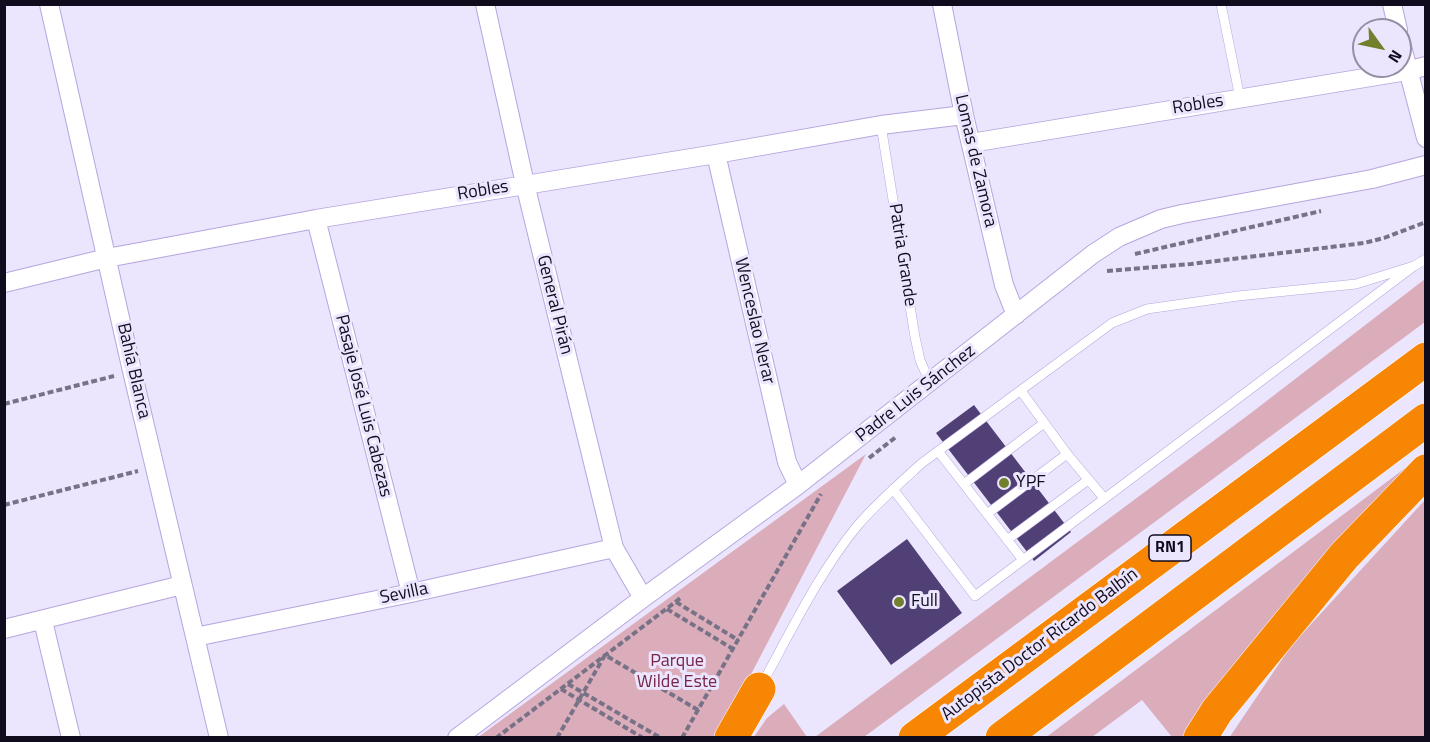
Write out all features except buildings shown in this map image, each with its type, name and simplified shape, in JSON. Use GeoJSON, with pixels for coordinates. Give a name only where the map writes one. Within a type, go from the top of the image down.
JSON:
{"type":"FeatureCollection","features":[{"type":"Feature","properties":{"kind":"highway","name":"Autopista Doctor Ricardo Balbín"},"geometry":{"type":"LineString","coordinates":[[915,738],[1425,359]]}},
{"type":"Feature","properties":{"kind":"highway"},"geometry":{"type":"LineString","coordinates":[[1002,738],[1425,420]]}},
{"type":"Feature","properties":{"kind":"highway"},"geometry":{"type":"LineString","coordinates":[[1200,738],[1217,711],[1344,556],[1425,471]]}},
{"type":"Feature","properties":{"kind":"highway"},"geometry":{"type":"LineString","coordinates":[[730,738],[759,689]]}},
{"type":"Feature","properties":{"kind":"street","name":"Bahía Blanca"},"geometry":{"type":"LineString","coordinates":[[49,4],[132,371],[219,738]]}},
{"type":"Feature","properties":{"kind":"street","name":"General Pirán"},"geometry":{"type":"LineString","coordinates":[[485,4],[525,184],[614,548],[643,598]]}},
{"type":"Feature","properties":{"kind":"street","name":"Lomas de Zamora"},"geometry":{"type":"LineString","coordinates":[[942,4],[964,115],[1004,285],[1016,315]]}},
{"type":"Feature","properties":{"kind":"street","name":"Robles"},"geometry":{"type":"LineString","coordinates":[[971,143],[1359,78]]}},
{"type":"Feature","properties":{"kind":"street"},"geometry":{"type":"LineString","coordinates":[[1409,78],[1425,138]]}},
{"type":"Feature","properties":{"kind":"street","name":"Robles"},"geometry":{"type":"LineString","coordinates":[[4,284],[107,258],[316,219],[881,125],[964,115]]}},
{"type":"Feature","properties":{"kind":"street","name":"Wenceslao Nerar"},"geometry":{"type":"LineString","coordinates":[[716,154],[787,462],[798,486]]}},
{"type":"Feature","properties":{"kind":"street","name":"Padre Luis Sánchez"},"geometry":{"type":"LineString","coordinates":[[457,738],[643,598],[798,486],[1093,254],[1119,237],[1142,226],[1182,214],[1372,179],[1425,165]]}},
{"type":"Feature","properties":{"kind":"street","name":"Pasaje José Luis Cabezas"},"geometry":{"type":"LineString","coordinates":[[316,219],[411,593]]}},
{"type":"Feature","properties":{"kind":"street","name":"Sevilla"},"geometry":{"type":"LineString","coordinates":[[195,636],[411,593],[614,548]]}},
{"type":"Feature","properties":{"kind":"street"},"geometry":{"type":"LineString","coordinates":[[4,629],[182,585]]}},
{"type":"Feature","properties":{"kind":"street"},"geometry":{"type":"LineString","coordinates":[[43,621],[71,738]]}},
{"type":"Feature","properties":{"kind":"lane"},"geometry":{"type":"LineString","coordinates":[[1221,4],[1240,98]]}},
{"type":"Feature","properties":{"kind":"lane","name":"Patria Grande"},"geometry":{"type":"LineString","coordinates":[[881,125],[915,337],[920,360],[930,383]]}},
{"type":"Feature","properties":{"kind":"lane"},"geometry":{"type":"LineString","coordinates":[[893,489],[975,596],[1425,259]]}},
{"type":"Feature","properties":{"kind":"lane"},"geometry":{"type":"LineString","coordinates":[[759,689],[831,563],[859,525],[893,489],[938,452],[1112,323],[1147,309],[1239,296],[1356,284],[1414,266]]}},
{"type":"Feature","properties":{"kind":"lane"},"geometry":{"type":"LineString","coordinates":[[1021,391],[1067,454],[1104,498]]}},
{"type":"Feature","properties":{"kind":"lane"},"geometry":{"type":"LineString","coordinates":[[964,484],[1044,423]]}},
{"type":"Feature","properties":{"kind":"lane"},"geometry":{"type":"LineString","coordinates":[[938,452],[1023,560]]}},
{"type":"Feature","properties":{"kind":"lane"},"geometry":{"type":"LineString","coordinates":[[987,514],[1067,454]]}},
{"type":"Feature","properties":{"kind":"lane"},"geometry":{"type":"LineString","coordinates":[[1007,540],[1088,480]]}},
{"type":"Feature","properties":{"kind":"path"},"geometry":{"type":"LineString","coordinates":[[1107,271],[1191,264],[1364,243],[1425,222]]}},
{"type":"Feature","properties":{"kind":"path"},"geometry":{"type":"LineString","coordinates":[[4,404],[132,371]]}},
{"type":"Feature","properties":{"kind":"path"},"geometry":{"type":"LineString","coordinates":[[4,505],[155,467]]}},
{"type":"Feature","properties":{"kind":"path"},"geometry":{"type":"LineString","coordinates":[[682,738],[821,493],[812,500]]}},
{"type":"Feature","properties":{"kind":"path"},"geometry":{"type":"LineString","coordinates":[[496,738],[685,595]]}},
{"type":"Feature","properties":{"kind":"path"},"geometry":{"type":"LineString","coordinates":[[676,602],[738,640]]}},
{"type":"Feature","properties":{"kind":"path"},"geometry":{"type":"LineString","coordinates":[[667,609],[733,649]]}},
{"type":"Feature","properties":{"kind":"path"},"geometry":{"type":"LineString","coordinates":[[557,738],[605,655]]}},
{"type":"Feature","properties":{"kind":"path"},"geometry":{"type":"LineString","coordinates":[[605,655],[698,710]]}},
{"type":"Feature","properties":{"kind":"path"},"geometry":{"type":"LineString","coordinates":[[568,684],[662,738]]}},
{"type":"Feature","properties":{"kind":"path"},"geometry":{"type":"LineString","coordinates":[[560,689],[643,738]]}},
{"type":"Feature","properties":{"kind":"green space"},"geometry":{"type":"Polygon","coordinates":[[[1425,279],[1425,322],[864,737],[815,737],[1251,413],[1425,279]]]}},
{"type":"Feature","properties":{"kind":"green space","name":"Parque Wilde Este"},"geometry":{"type":"Polygon","coordinates":[[[866,454],[748,680],[715,737],[477,738],[866,454]]]}},
{"type":"Feature","properties":{"kind":"green space"},"geometry":{"type":"Polygon","coordinates":[[[1412,463],[1187,737],[1172,737],[1142,700],[1092,737],[1045,738],[1412,463]]]}},
{"type":"Feature","properties":{"kind":"green space"},"geometry":{"type":"Polygon","coordinates":[[[1425,500],[1425,737],[1229,738],[1291,646],[1425,500]]]}},
{"type":"Feature","properties":{"kind":"green space"},"geometry":{"type":"Polygon","coordinates":[[[784,704],[807,737],[754,737],[767,718],[784,704]]]}},
{"type":"Feature","properties":{"kind":"place","name":"YPF"},"geometry":{"type":"Point","coordinates":[1004,483]}},
{"type":"Feature","properties":{"kind":"place","name":"Full"},"geometry":{"type":"Point","coordinates":[899,602]}}]}
